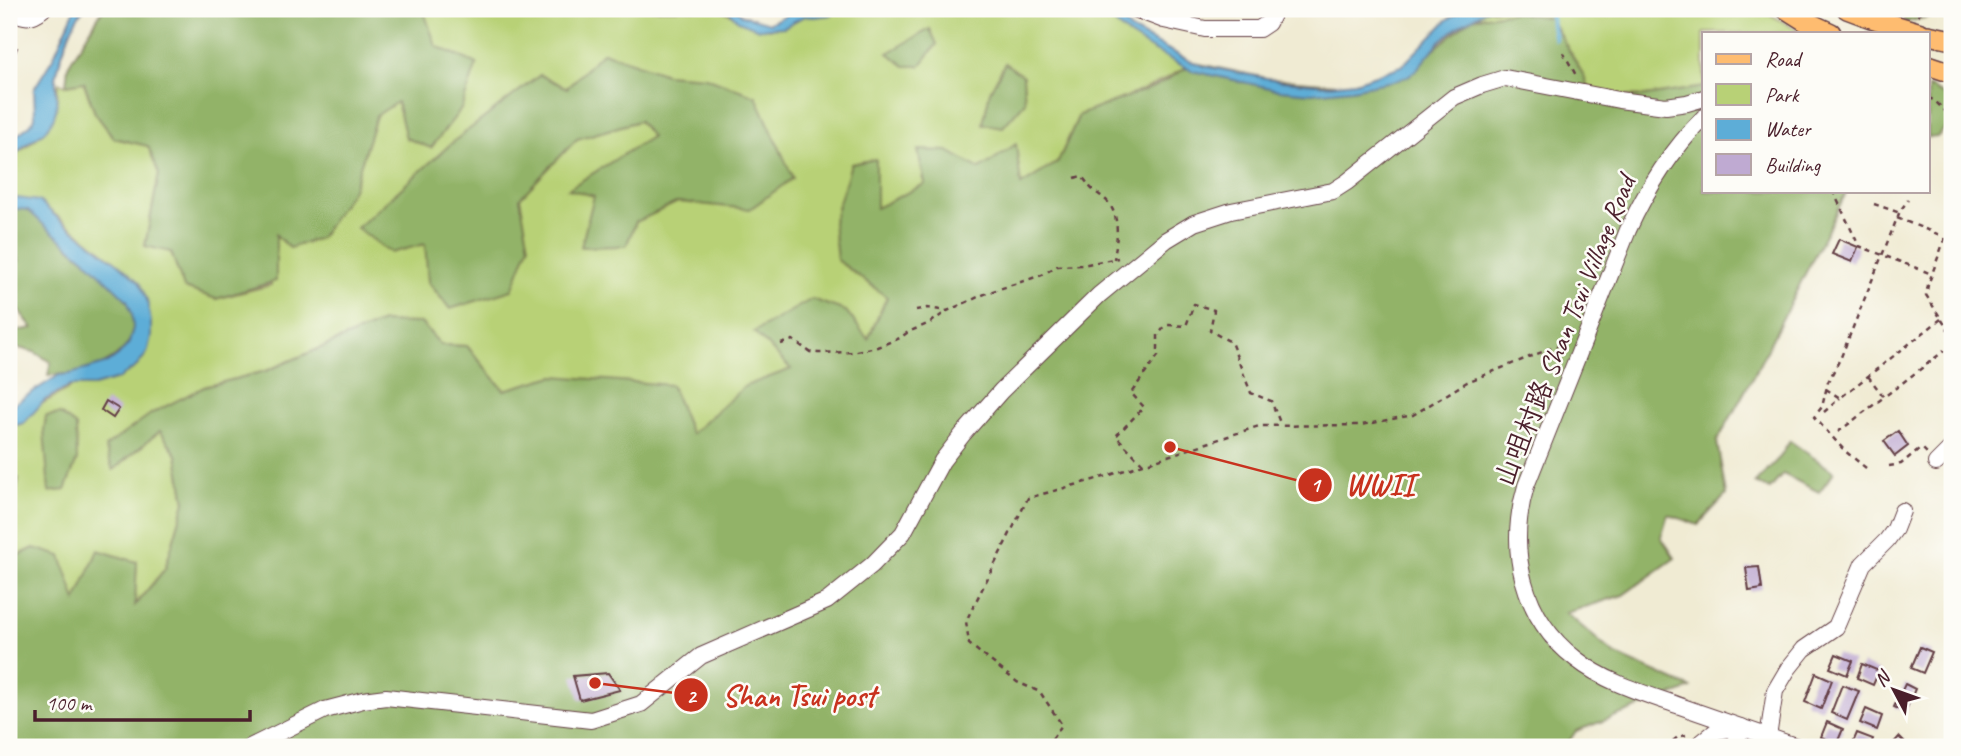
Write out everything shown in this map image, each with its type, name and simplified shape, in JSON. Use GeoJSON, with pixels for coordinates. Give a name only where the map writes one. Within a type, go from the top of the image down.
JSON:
{"type":"FeatureCollection","features":[{"type":"Feature","properties":{"kind":"main road"},"geometry":{"type":"LineString","coordinates":[[1786,9],[1823,32]]}},
{"type":"Feature","properties":{"kind":"main road"},"geometry":{"type":"LineString","coordinates":[[1847,9],[1872,13],[1919,32]]}},
{"type":"Feature","properties":{"kind":"main road"},"geometry":{"type":"LineString","coordinates":[[1930,35],[1952,40]]}},
{"type":"Feature","properties":{"kind":"main road"},"geometry":{"type":"LineString","coordinates":[[1930,66],[1952,73]]}},
{"type":"Feature","properties":{"kind":"street"},"geometry":{"type":"LineString","coordinates":[[9,12],[22,17],[34,16],[43,9]]}},
{"type":"Feature","properties":{"kind":"street"},"geometry":{"type":"LineString","coordinates":[[1135,9],[1164,20],[1205,29],[1259,29],[1268,23],[1275,9]]}},
{"type":"Feature","properties":{"kind":"street"},"geometry":{"type":"LineString","coordinates":[[250,747],[325,710],[363,699],[386,697],[591,720],[641,704],[701,656],[827,601],[872,565],[904,533],[942,461],[1001,391],[1099,295],[1166,240],[1194,223],[1231,211],[1333,191],[1454,97],[1505,78],[1619,100],[1666,106],[1702,99]]}},
{"type":"Feature","properties":{"kind":"street","name":"山咀村路 Shan Tsui Village Road"},"geometry":{"type":"LineString","coordinates":[[1702,119],[1677,146],[1641,203],[1522,498],[1517,544],[1519,563],[1526,589],[1546,629],[1565,650],[1589,668],[1627,687],[1798,747]]}},
{"type":"Feature","properties":{"kind":"street"},"geometry":{"type":"LineString","coordinates":[[1936,463],[1952,447]]}},
{"type":"Feature","properties":{"kind":"street"},"geometry":{"type":"LineString","coordinates":[[1768,737],[1775,691],[1788,668],[1804,649],[1836,627],[1863,564],[1895,529],[1902,510]]}},
{"type":"Feature","properties":{"kind":"street"},"geometry":{"type":"LineString","coordinates":[[1696,747],[1716,731],[1742,727]]}},
{"type":"Feature","properties":{"kind":"street"},"geometry":{"type":"LineString","coordinates":[[1734,747],[1742,727]]}},
{"type":"Feature","properties":{"kind":"path"},"geometry":{"type":"LineString","coordinates":[[1563,52],[1581,84]]}},
{"type":"Feature","properties":{"kind":"path"},"geometry":{"type":"LineString","coordinates":[[1930,98],[1952,118]]}},
{"type":"Feature","properties":{"kind":"path"},"geometry":{"type":"LineString","coordinates":[[9,173],[17,173]]}},
{"type":"Feature","properties":{"kind":"path"},"geometry":{"type":"LineString","coordinates":[[1075,178],[1081,176],[1111,208],[1118,233],[1114,259]]}},
{"type":"Feature","properties":{"kind":"path"},"geometry":{"type":"LineString","coordinates":[[1833,192],[1859,246],[1932,274]]}},
{"type":"Feature","properties":{"kind":"path"},"geometry":{"type":"LineString","coordinates":[[1866,468],[1845,451],[1814,417],[1822,407],[1826,389],[1897,218],[1908,200]]}},
{"type":"Feature","properties":{"kind":"path"},"geometry":{"type":"LineString","coordinates":[[1874,204],[1900,213]]}},
{"type":"Feature","properties":{"kind":"path"},"geometry":{"type":"LineString","coordinates":[[1897,218],[1940,234]]}},
{"type":"Feature","properties":{"kind":"path"},"geometry":{"type":"LineString","coordinates":[[1952,219],[1951,229],[1926,295],[1952,336]]}},
{"type":"Feature","properties":{"kind":"path"},"geometry":{"type":"LineString","coordinates":[[781,344],[793,340],[810,352],[818,353],[851,352],[877,347],[987,293],[1042,275],[1057,266],[1082,265],[1119,258]]}},
{"type":"Feature","properties":{"kind":"path"},"geometry":{"type":"LineString","coordinates":[[1143,464],[1116,436],[1144,407],[1131,393],[1158,356],[1158,335],[1166,325],[1186,326],[1194,304],[1214,310],[1210,331],[1231,342],[1251,393],[1271,401],[1281,425]]}},
{"type":"Feature","properties":{"kind":"path"},"geometry":{"type":"LineString","coordinates":[[916,310],[927,308],[947,311]]}},
{"type":"Feature","properties":{"kind":"path"},"geometry":{"type":"LineString","coordinates":[[1824,412],[1941,319]]}},
{"type":"Feature","properties":{"kind":"path"},"geometry":{"type":"LineString","coordinates":[[1046,747],[1062,725],[1040,692],[1017,682],[970,644],[966,621],[1028,498],[1259,426],[1362,425],[1413,415],[1467,382],[1587,334]]}},
{"type":"Feature","properties":{"kind":"path"},"geometry":{"type":"LineString","coordinates":[[1838,432],[1944,351]]}},
{"type":"Feature","properties":{"kind":"path"},"geometry":{"type":"LineString","coordinates":[[1868,376],[1884,397]]}},
{"type":"Feature","properties":{"kind":"path"},"geometry":{"type":"LineString","coordinates":[[1826,389],[1840,398]]}},
{"type":"Feature","properties":{"kind":"green space"},"geometry":{"type":"Polygon","coordinates":[[[103,9],[423,9],[436,46],[477,64],[461,109],[431,148],[406,138],[397,102],[376,116],[353,189],[320,238],[290,248],[276,235],[276,281],[216,299],[184,288],[171,252],[145,246],[159,174],[148,146],[114,138],[95,113],[84,82],[66,85],[68,66],[103,9]]]}},
{"type":"Feature","properties":{"kind":"green space"},"geometry":{"type":"Polygon","coordinates":[[[268,9],[718,9],[769,29],[818,9],[1104,9],[1131,30],[1191,64],[1150,86],[1079,115],[1058,162],[1017,190],[980,174],[919,154],[925,184],[874,212],[876,159],[851,164],[837,260],[887,297],[868,340],[846,311],[791,369],[690,435],[554,376],[504,391],[467,346],[441,345],[382,322],[266,371],[204,387],[114,470],[160,430],[177,455],[185,502],[165,569],[134,606],[137,562],[76,602],[34,548],[9,560],[9,423],[73,386],[120,377],[137,366],[115,261],[39,202],[9,203],[17,153],[49,125],[55,110],[59,83],[66,85],[83,81],[95,113],[114,138],[148,146],[159,174],[145,246],[171,252],[184,287],[216,299],[271,285],[268,9]]]}},
{"type":"Feature","properties":{"kind":"green space"},"geometry":{"type":"Polygon","coordinates":[[[1475,9],[1761,9],[1800,32],[1702,32],[1702,100],[1592,94],[1553,23],[1476,16],[1475,9]]]}},
{"type":"Feature","properties":{"kind":"green space"},"geometry":{"type":"Polygon","coordinates":[[[1897,9],[1952,9],[1952,11],[1906,22],[1897,9]]]}},
{"type":"Feature","properties":{"kind":"green space"},"geometry":{"type":"Polygon","coordinates":[[[1514,12],[1550,18],[1584,76],[1590,94],[1619,100],[1702,87],[1702,192],[1846,192],[1717,442],[1726,495],[1698,525],[1668,514],[1661,537],[1675,558],[1623,595],[1566,613],[1614,654],[1691,688],[1576,731],[1565,747],[9,747],[9,560],[34,548],[61,556],[76,601],[98,550],[137,562],[135,605],[165,569],[185,502],[177,455],[160,431],[113,470],[105,447],[152,413],[204,387],[266,371],[382,322],[421,323],[441,345],[467,346],[504,390],[554,376],[671,385],[691,434],[745,386],[791,369],[754,332],[812,299],[846,311],[868,339],[887,297],[837,260],[833,222],[851,164],[876,159],[876,208],[925,184],[918,150],[948,151],[980,169],[1016,144],[1021,185],[1058,162],[1079,115],[1156,86],[1195,63],[1271,79],[1349,85],[1412,67],[1472,18],[1514,12]]]}},
{"type":"Feature","properties":{"kind":"green space"},"geometry":{"type":"Polygon","coordinates":[[[930,29],[937,44],[920,66],[905,66],[888,53],[930,29]]]}},
{"type":"Feature","properties":{"kind":"green space"},"geometry":{"type":"Polygon","coordinates":[[[603,52],[666,74],[706,77],[756,96],[793,178],[750,209],[678,202],[636,222],[626,246],[581,247],[594,196],[568,189],[651,137],[639,121],[577,139],[520,198],[529,246],[512,290],[450,309],[428,282],[425,244],[391,253],[357,228],[454,141],[540,75],[567,88],[603,52]]]}},
{"type":"Feature","properties":{"kind":"green space"},"geometry":{"type":"Polygon","coordinates":[[[1005,63],[1023,76],[1025,102],[1003,127],[983,124],[990,91],[1005,63]]]}},
{"type":"Feature","properties":{"kind":"green space"},"geometry":{"type":"Polygon","coordinates":[[[1930,88],[1951,99],[1952,121],[1937,137],[1930,138],[1930,88]]]}},
{"type":"Feature","properties":{"kind":"green space"},"geometry":{"type":"Polygon","coordinates":[[[9,208],[25,209],[34,215],[111,282],[128,302],[133,317],[133,330],[129,342],[110,361],[83,371],[48,375],[51,362],[34,352],[11,346],[10,332],[33,328],[19,311],[10,290],[9,259],[19,260],[9,236],[9,208]]]}},
{"type":"Feature","properties":{"kind":"green space"},"geometry":{"type":"Polygon","coordinates":[[[60,414],[76,426],[77,460],[65,490],[49,492],[44,430],[46,416],[60,414]]]}},
{"type":"Feature","properties":{"kind":"green space"},"geometry":{"type":"Polygon","coordinates":[[[1790,441],[1834,472],[1819,492],[1783,474],[1770,489],[1755,483],[1781,456],[1790,441]]]}},
{"type":"Feature","properties":{"kind":"green space"},"geometry":{"type":"Polygon","coordinates":[[[9,471],[19,479],[9,523],[9,471]]]}},
{"type":"Feature","properties":{"kind":"water"},"geometry":{"type":"Polygon","coordinates":[[[75,9],[84,9],[70,32],[60,63],[56,79],[56,112],[46,130],[16,154],[11,169],[10,197],[39,201],[140,283],[147,300],[151,337],[147,353],[137,366],[118,379],[94,386],[70,386],[45,400],[24,423],[9,425],[9,407],[59,375],[107,363],[118,356],[129,343],[133,328],[127,300],[87,261],[28,210],[9,208],[9,141],[35,118],[34,89],[53,58],[75,9]]]}},
{"type":"Feature","properties":{"kind":"water"},"geometry":{"type":"Polygon","coordinates":[[[727,9],[736,9],[742,15],[770,23],[794,11],[841,9],[831,15],[804,16],[784,27],[759,29],[738,21],[727,9]]]}},
{"type":"Feature","properties":{"kind":"water"},"geometry":{"type":"Polygon","coordinates":[[[1098,9],[1110,9],[1131,30],[1204,66],[1282,81],[1328,85],[1355,82],[1402,66],[1447,20],[1464,9],[1488,9],[1440,41],[1408,76],[1352,89],[1312,93],[1279,90],[1192,71],[1127,34],[1098,9]]]}},
{"type":"Feature","properties":{"kind":"building"},"geometry":{"type":"Polygon","coordinates":[[[9,34],[14,36],[10,45],[17,48],[9,67],[9,34]]]}},
{"type":"Feature","properties":{"kind":"building"},"geometry":{"type":"Polygon","coordinates":[[[1839,239],[1858,247],[1852,262],[1832,254],[1839,239]]]}},
{"type":"Feature","properties":{"kind":"building"},"geometry":{"type":"Polygon","coordinates":[[[106,401],[119,409],[113,418],[101,410],[106,401]]]}},
{"type":"Feature","properties":{"kind":"building"},"geometry":{"type":"Polygon","coordinates":[[[1898,431],[1908,446],[1895,456],[1884,441],[1898,431]]]}},
{"type":"Feature","properties":{"kind":"building"},"geometry":{"type":"Polygon","coordinates":[[[1759,567],[1762,589],[1749,591],[1746,568],[1759,567]]]}},
{"type":"Feature","properties":{"kind":"building"},"geometry":{"type":"Polygon","coordinates":[[[1920,647],[1932,652],[1923,673],[1911,668],[1920,647]]]}},
{"type":"Feature","properties":{"kind":"building"},"geometry":{"type":"Polygon","coordinates":[[[1836,654],[1853,661],[1847,675],[1830,668],[1836,654]]]}},
{"type":"Feature","properties":{"kind":"building"},"geometry":{"type":"Polygon","coordinates":[[[1862,664],[1879,671],[1873,685],[1857,678],[1862,664]]]}},
{"type":"Feature","properties":{"kind":"building"},"geometry":{"type":"Polygon","coordinates":[[[608,673],[620,690],[580,700],[573,676],[608,673]]]}},
{"type":"Feature","properties":{"kind":"building"},"geometry":{"type":"Polygon","coordinates":[[[1816,673],[1832,680],[1821,709],[1805,702],[1816,673]]]}},
{"type":"Feature","properties":{"kind":"building"},"geometry":{"type":"Polygon","coordinates":[[[1905,684],[1915,689],[1905,712],[1894,707],[1905,684]]]}},
{"type":"Feature","properties":{"kind":"building"},"geometry":{"type":"Polygon","coordinates":[[[1842,685],[1859,691],[1847,720],[1831,713],[1842,685]]]}},
{"type":"Feature","properties":{"kind":"building"},"geometry":{"type":"Polygon","coordinates":[[[1866,709],[1882,716],[1877,730],[1860,723],[1866,709]]]}},
{"type":"Feature","properties":{"kind":"building"},"geometry":{"type":"Polygon","coordinates":[[[1827,722],[1843,729],[1837,743],[1821,737],[1827,722]]]}},
{"type":"Feature","properties":{"kind":"building"},"geometry":{"type":"Polygon","coordinates":[[[1857,733],[1873,739],[1870,747],[1851,747],[1857,733]]]}},
{"type":"Feature","properties":{"kind":"building"},"geometry":{"type":"Polygon","coordinates":[[[1899,737],[1908,746],[1890,747],[1899,737]]]}},
{"type":"Feature","properties":{"kind":"waterway"},"geometry":{"type":"LineString","coordinates":[[1549,9],[1555,39]]}},
{"type":"Feature","properties":{"kind":"place","name":"WWII"},"geometry":{"type":"Point","coordinates":[1170,447]}},
{"type":"Feature","properties":{"kind":"place","name":"Shan Tsui post"},"geometry":{"type":"Point","coordinates":[595,683]}}]}
